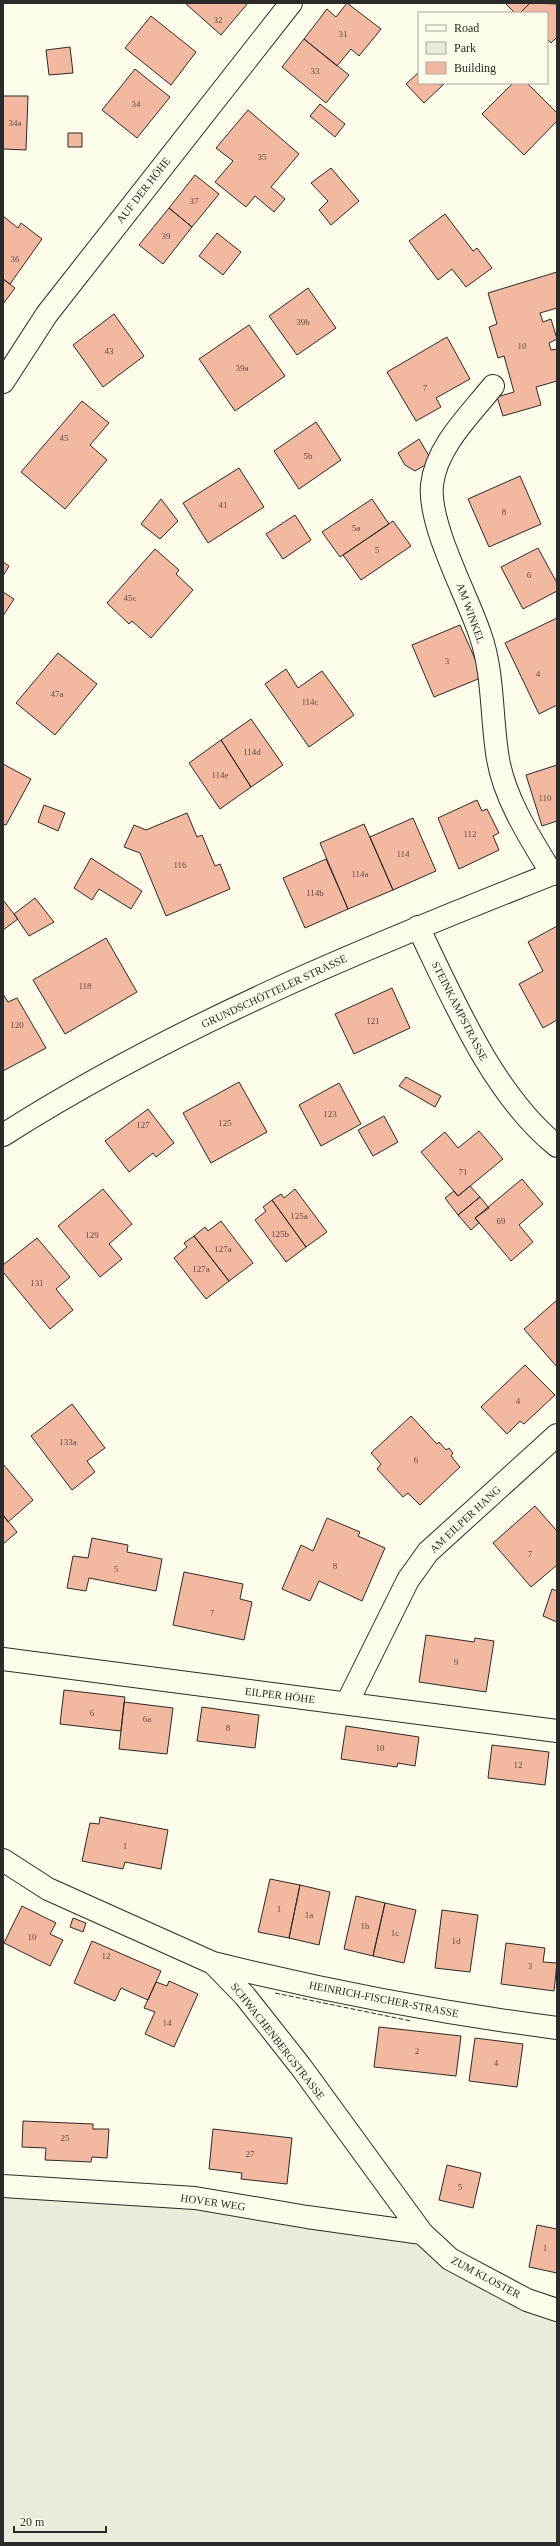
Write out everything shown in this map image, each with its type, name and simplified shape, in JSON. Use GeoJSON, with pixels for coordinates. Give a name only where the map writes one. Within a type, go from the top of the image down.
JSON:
{"type":"FeatureCollection","features":[{"type":"Feature","properties":{"kind":"street","name":"AUF DER HÖHE"},"geometry":{"type":"LineString","coordinates":[[3,382],[52,308],[291,3]]}},
{"type":"Feature","properties":{"kind":"street","name":"AM WINKEL"},"geometry":{"type":"LineString","coordinates":[[492,386],[450,441],[436,465],[432,486],[434,512],[481,635],[486,658],[498,761],[506,788],[532,842],[554,873]]}},
{"type":"Feature","properties":{"kind":"street","name":"GRUNDSCHÖTTELER STRASSE"},"geometry":{"type":"LineString","coordinates":[[3,1135],[128,1063],[236,1008],[418,927],[554,873]]}},
{"type":"Feature","properties":{"kind":"street","name":"STEINKAMPSTRASSE"},"geometry":{"type":"LineString","coordinates":[[418,927],[486,1062],[532,1121],[557,1146]]}},
{"type":"Feature","properties":{"kind":"street","name":"AM EILPER HANG"},"geometry":{"type":"LineString","coordinates":[[347,1704],[408,1580],[428,1552],[557,1435]]}},
{"type":"Feature","properties":{"kind":"street","name":"EILPER HÖHE"},"geometry":{"type":"LineString","coordinates":[[3,1659],[557,1731]]}},
{"type":"Feature","properties":{"kind":"street","name":"SCHWACHENBERGSTRASSE"},"geometry":{"type":"LineString","coordinates":[[3,1860],[48,1889],[213,1963],[244,1996],[301,2067],[422,2233]]}},
{"type":"Feature","properties":{"kind":"street","name":"HEINRICH-FISCHER-STRASSE"},"geometry":{"type":"LineString","coordinates":[[213,1963],[280,1980],[411,2005],[557,2028]]}},
{"type":"Feature","properties":{"kind":"street","name":"HOVER WEG"},"geometry":{"type":"LineString","coordinates":[[3,2186],[195,2198],[307,2217],[422,2233]]}},
{"type":"Feature","properties":{"kind":"street","name":"ZUM KLOSTER"},"geometry":{"type":"LineString","coordinates":[[422,2233],[450,2259],[527,2300],[557,2310]]}},
{"type":"Feature","properties":{"kind":"green space"},"geometry":{"type":"Polygon","coordinates":[[[3,2186],[422,2233],[557,2310],[557,2543],[3,2543],[3,2186]]]}},
{"type":"Feature","properties":{"kind":"building"},"geometry":{"type":"Polygon","coordinates":[[[185,3],[248,3],[221,35],[185,3]]]}},
{"type":"Feature","properties":{"kind":"building"},"geometry":{"type":"Polygon","coordinates":[[[347,3],[381,29],[359,56],[351,49],[337,66],[304,39],[327,9],[336,17],[347,3]]]}},
{"type":"Feature","properties":{"kind":"building"},"geometry":{"type":"Polygon","coordinates":[[[505,3],[530,3],[521,12],[514,12],[505,3]]]}},
{"type":"Feature","properties":{"kind":"building"},"geometry":{"type":"Polygon","coordinates":[[[530,3],[557,4],[557,37],[551,43],[548,40],[548,12],[521,12],[530,3]]]}},
{"type":"Feature","properties":{"kind":"building"},"geometry":{"type":"Polygon","coordinates":[[[151,16],[196,52],[171,85],[125,48],[151,16]]]}},
{"type":"Feature","properties":{"kind":"building"},"geometry":{"type":"Polygon","coordinates":[[[304,39],[349,75],[326,103],[282,67],[304,39]]]}},
{"type":"Feature","properties":{"kind":"building"},"geometry":{"type":"Polygon","coordinates":[[[70,47],[73,73],[49,75],[46,50],[70,47]]]}},
{"type":"Feature","properties":{"kind":"building"},"geometry":{"type":"Polygon","coordinates":[[[135,69],[170,97],[137,138],[102,110],[135,69]]]}},
{"type":"Feature","properties":{"kind":"building"},"geometry":{"type":"Polygon","coordinates":[[[418,73],[418,84],[444,84],[424,103],[406,84],[418,73]]]}},
{"type":"Feature","properties":{"kind":"building"},"geometry":{"type":"Polygon","coordinates":[[[512,84],[528,84],[557,113],[557,121],[524,155],[482,114],[512,84]]]}},
{"type":"Feature","properties":{"kind":"building"},"geometry":{"type":"Polygon","coordinates":[[[3,96],[28,96],[26,150],[3,149],[3,96]]]}},
{"type":"Feature","properties":{"kind":"building"},"geometry":{"type":"Polygon","coordinates":[[[320,104],[345,124],[335,137],[310,116],[320,104]]]}},
{"type":"Feature","properties":{"kind":"building"},"geometry":{"type":"Polygon","coordinates":[[[248,110],[299,154],[271,187],[285,199],[274,212],[255,196],[246,207],[215,182],[233,161],[216,148],[248,110]]]}},
{"type":"Feature","properties":{"kind":"building"},"geometry":{"type":"Polygon","coordinates":[[[68,133],[82,133],[82,147],[68,147],[68,133]]]}},
{"type":"Feature","properties":{"kind":"building"},"geometry":{"type":"Polygon","coordinates":[[[331,168],[359,201],[331,225],[319,210],[328,201],[311,183],[331,168]]]}},
{"type":"Feature","properties":{"kind":"building"},"geometry":{"type":"Polygon","coordinates":[[[195,175],[219,194],[192,227],[169,208],[195,175]]]}},
{"type":"Feature","properties":{"kind":"building"},"geometry":{"type":"Polygon","coordinates":[[[169,208],[192,227],[163,264],[139,245],[169,208]]]}},
{"type":"Feature","properties":{"kind":"building"},"geometry":{"type":"Polygon","coordinates":[[[445,214],[473,251],[477,248],[492,268],[466,287],[452,269],[438,280],[409,241],[445,214]]]}},
{"type":"Feature","properties":{"kind":"building"},"geometry":{"type":"Polygon","coordinates":[[[3,216],[18,228],[21,223],[42,239],[10,284],[3,279],[3,216]]]}},
{"type":"Feature","properties":{"kind":"building"},"geometry":{"type":"Polygon","coordinates":[[[217,233],[241,252],[223,275],[199,256],[217,233]]]}},
{"type":"Feature","properties":{"kind":"building"},"geometry":{"type":"Polygon","coordinates":[[[557,272],[557,308],[540,313],[543,322],[551,319],[557,339],[549,343],[551,350],[557,349],[557,381],[536,387],[541,405],[503,416],[497,397],[514,392],[504,356],[498,358],[489,327],[497,324],[488,293],[557,272]]]}},
{"type":"Feature","properties":{"kind":"building"},"geometry":{"type":"Polygon","coordinates":[[[3,279],[15,288],[3,304],[3,279]]]}},
{"type":"Feature","properties":{"kind":"building"},"geometry":{"type":"Polygon","coordinates":[[[308,288],[336,328],[297,355],[269,316],[308,288]]]}},
{"type":"Feature","properties":{"kind":"building"},"geometry":{"type":"Polygon","coordinates":[[[114,314],[144,356],[103,387],[73,345],[114,314]]]}},
{"type":"Feature","properties":{"kind":"building"},"geometry":{"type":"Polygon","coordinates":[[[249,325],[285,376],[235,411],[199,359],[249,325]]]}},
{"type":"Feature","properties":{"kind":"building"},"geometry":{"type":"Polygon","coordinates":[[[447,337],[470,379],[436,398],[441,407],[416,421],[387,372],[447,337]]]}},
{"type":"Feature","properties":{"kind":"building"},"geometry":{"type":"Polygon","coordinates":[[[82,401],[109,423],[90,445],[107,460],[65,509],[21,472],[82,401]]]}},
{"type":"Feature","properties":{"kind":"building"},"geometry":{"type":"Polygon","coordinates":[[[316,422],[341,460],[299,489],[274,451],[316,422]]]}},
{"type":"Feature","properties":{"kind":"building"},"geometry":{"type":"Polygon","coordinates":[[[419,439],[432,461],[415,471],[405,465],[398,453],[419,439]]]}},
{"type":"Feature","properties":{"kind":"building"},"geometry":{"type":"Polygon","coordinates":[[[239,468],[264,507],[208,543],[183,503],[239,468]]]}},
{"type":"Feature","properties":{"kind":"building"},"geometry":{"type":"Polygon","coordinates":[[[520,476],[541,524],[489,547],[468,499],[520,476]]]}},
{"type":"Feature","properties":{"kind":"building"},"geometry":{"type":"Polygon","coordinates":[[[161,499],[178,521],[160,539],[141,524],[161,499]]]}},
{"type":"Feature","properties":{"kind":"building"},"geometry":{"type":"Polygon","coordinates":[[[372,499],[389,524],[340,557],[322,532],[372,499]]]}},
{"type":"Feature","properties":{"kind":"building"},"geometry":{"type":"Polygon","coordinates":[[[295,515],[311,540],[283,559],[266,534],[295,515]]]}},
{"type":"Feature","properties":{"kind":"building"},"geometry":{"type":"Polygon","coordinates":[[[393,521],[411,546],[361,580],[343,555],[393,521]]]}},
{"type":"Feature","properties":{"kind":"building"},"geometry":{"type":"Polygon","coordinates":[[[538,548],[557,583],[557,591],[523,609],[501,567],[538,548]]]}},
{"type":"Feature","properties":{"kind":"building"},"geometry":{"type":"Polygon","coordinates":[[[155,549],[179,570],[176,574],[193,590],[151,638],[132,621],[129,624],[107,603],[155,549]]]}},
{"type":"Feature","properties":{"kind":"building"},"geometry":{"type":"Polygon","coordinates":[[[3,562],[9,566],[3,576],[3,562]]]}},
{"type":"Feature","properties":{"kind":"building"},"geometry":{"type":"Polygon","coordinates":[[[3,592],[14,599],[3,616],[3,592]]]}},
{"type":"Feature","properties":{"kind":"building"},"geometry":{"type":"Polygon","coordinates":[[[557,618],[557,705],[539,714],[505,643],[557,618]]]}},
{"type":"Feature","properties":{"kind":"building"},"geometry":{"type":"Polygon","coordinates":[[[460,625],[483,677],[434,697],[412,645],[460,625]]]}},
{"type":"Feature","properties":{"kind":"building"},"geometry":{"type":"Polygon","coordinates":[[[58,653],[97,684],[55,735],[16,703],[58,653]]]}},
{"type":"Feature","properties":{"kind":"building"},"geometry":{"type":"Polygon","coordinates":[[[286,669],[298,688],[322,671],[354,715],[309,747],[265,684],[286,669]]]}},
{"type":"Feature","properties":{"kind":"building"},"geometry":{"type":"Polygon","coordinates":[[[251,719],[283,765],[251,787],[221,740],[251,719]]]}},
{"type":"Feature","properties":{"kind":"building"},"geometry":{"type":"Polygon","coordinates":[[[221,740],[251,787],[220,809],[189,763],[221,740]]]}},
{"type":"Feature","properties":{"kind":"building"},"geometry":{"type":"Polygon","coordinates":[[[3,764],[31,779],[6,825],[3,824],[3,764]]]}},
{"type":"Feature","properties":{"kind":"building"},"geometry":{"type":"Polygon","coordinates":[[[557,765],[557,821],[542,826],[526,775],[557,765]]]}},
{"type":"Feature","properties":{"kind":"building"},"geometry":{"type":"Polygon","coordinates":[[[477,800],[482,811],[487,809],[499,833],[493,836],[499,850],[459,869],[438,818],[477,800]]]}},
{"type":"Feature","properties":{"kind":"building"},"geometry":{"type":"Polygon","coordinates":[[[44,805],[65,813],[58,831],[38,822],[44,805]]]}},
{"type":"Feature","properties":{"kind":"building"},"geometry":{"type":"Polygon","coordinates":[[[187,813],[197,837],[202,835],[215,866],[220,864],[230,889],[166,916],[140,853],[124,847],[134,825],[146,830],[187,813]]]}},
{"type":"Feature","properties":{"kind":"building"},"geometry":{"type":"Polygon","coordinates":[[[413,818],[436,871],[393,890],[370,837],[413,818]]]}},
{"type":"Feature","properties":{"kind":"building"},"geometry":{"type":"Polygon","coordinates":[[[364,824],[393,890],[348,909],[320,843],[364,824]]]}},
{"type":"Feature","properties":{"kind":"building"},"geometry":{"type":"Polygon","coordinates":[[[91,858],[142,891],[131,909],[99,889],[92,900],[74,888],[91,858]]]}},
{"type":"Feature","properties":{"kind":"building"},"geometry":{"type":"Polygon","coordinates":[[[326,859],[348,909],[305,928],[283,878],[326,859]]]}},
{"type":"Feature","properties":{"kind":"building"},"geometry":{"type":"Polygon","coordinates":[[[35,898],[54,922],[29,936],[14,914],[35,898]]]}},
{"type":"Feature","properties":{"kind":"building"},"geometry":{"type":"Polygon","coordinates":[[[3,900],[18,919],[3,930],[3,900]]]}},
{"type":"Feature","properties":{"kind":"building"},"geometry":{"type":"Polygon","coordinates":[[[557,926],[557,1020],[543,1028],[519,984],[543,971],[528,942],[557,926]]]}},
{"type":"Feature","properties":{"kind":"building"},"geometry":{"type":"Polygon","coordinates":[[[106,938],[137,992],[65,1034],[33,980],[106,938]]]}},
{"type":"Feature","properties":{"kind":"building"},"geometry":{"type":"Polygon","coordinates":[[[392,988],[410,1028],[354,1054],[335,1014],[392,988]]]}},
{"type":"Feature","properties":{"kind":"building"},"geometry":{"type":"Polygon","coordinates":[[[3,994],[8,1002],[17,998],[46,1048],[3,1071],[3,994]]]}},
{"type":"Feature","properties":{"kind":"building"},"geometry":{"type":"Polygon","coordinates":[[[406,1077],[441,1096],[435,1107],[399,1086],[406,1077]]]}},
{"type":"Feature","properties":{"kind":"building"},"geometry":{"type":"Polygon","coordinates":[[[239,1082],[267,1132],[211,1163],[183,1113],[239,1082]]]}},
{"type":"Feature","properties":{"kind":"building"},"geometry":{"type":"Polygon","coordinates":[[[339,1083],[361,1124],[321,1146],[299,1105],[339,1083]]]}},
{"type":"Feature","properties":{"kind":"building"},"geometry":{"type":"Polygon","coordinates":[[[148,1109],[174,1143],[156,1157],[153,1153],[129,1172],[105,1141],[148,1109]]]}},
{"type":"Feature","properties":{"kind":"building"},"geometry":{"type":"Polygon","coordinates":[[[384,1116],[398,1142],[373,1156],[358,1130],[384,1116]]]}},
{"type":"Feature","properties":{"kind":"building"},"geometry":{"type":"Polygon","coordinates":[[[479,1131],[503,1159],[458,1196],[421,1152],[445,1132],[458,1148],[479,1131]]]}},
{"type":"Feature","properties":{"kind":"building"},"geometry":{"type":"Polygon","coordinates":[[[522,1179],[543,1204],[519,1225],[533,1242],[511,1261],[475,1218],[522,1179]]]}},
{"type":"Feature","properties":{"kind":"building"},"geometry":{"type":"Polygon","coordinates":[[[470,1186],[480,1197],[458,1215],[445,1198],[454,1191],[458,1196],[470,1186]]]}},
{"type":"Feature","properties":{"kind":"building"},"geometry":{"type":"Polygon","coordinates":[[[103,1189],[132,1224],[109,1244],[122,1259],[100,1277],[58,1226],[103,1189]]]}},
{"type":"Feature","properties":{"kind":"building"},"geometry":{"type":"Polygon","coordinates":[[[295,1189],[327,1232],[306,1247],[272,1200],[281,1194],[284,1198],[295,1189]]]}},
{"type":"Feature","properties":{"kind":"building"},"geometry":{"type":"Polygon","coordinates":[[[480,1197],[489,1208],[475,1218],[479,1223],[471,1230],[458,1215],[480,1197]]]}},
{"type":"Feature","properties":{"kind":"building"},"geometry":{"type":"Polygon","coordinates":[[[272,1200],[306,1247],[286,1262],[255,1220],[266,1211],[263,1207],[272,1200]]]}},
{"type":"Feature","properties":{"kind":"building"},"geometry":{"type":"Polygon","coordinates":[[[221,1221],[253,1263],[229,1281],[194,1236],[205,1227],[208,1231],[221,1221]]]}},
{"type":"Feature","properties":{"kind":"building"},"geometry":{"type":"Polygon","coordinates":[[[194,1236],[229,1281],[206,1299],[174,1258],[187,1247],[184,1243],[194,1236]]]}},
{"type":"Feature","properties":{"kind":"building"},"geometry":{"type":"Polygon","coordinates":[[[37,1238],[70,1277],[56,1289],[73,1310],[50,1329],[3,1272],[3,1265],[37,1238]]]}},
{"type":"Feature","properties":{"kind":"building"},"geometry":{"type":"Polygon","coordinates":[[[557,1300],[557,1367],[524,1329],[557,1300]]]}},
{"type":"Feature","properties":{"kind":"building"},"geometry":{"type":"Polygon","coordinates":[[[525,1365],[555,1395],[524,1424],[520,1421],[507,1434],[481,1407],[525,1365]]]}},
{"type":"Feature","properties":{"kind":"building"},"geometry":{"type":"Polygon","coordinates":[[[72,1404],[105,1448],[87,1461],[95,1472],[72,1490],[31,1436],[72,1404]]]}},
{"type":"Feature","properties":{"kind":"building"},"geometry":{"type":"Polygon","coordinates":[[[411,1416],[437,1444],[439,1442],[446,1450],[449,1448],[453,1453],[451,1456],[460,1467],[420,1505],[408,1493],[403,1497],[377,1469],[381,1464],[371,1453],[411,1416]]]}},
{"type":"Feature","properties":{"kind":"building"},"geometry":{"type":"Polygon","coordinates":[[[3,1464],[33,1500],[8,1522],[3,1515],[3,1464]]]}},
{"type":"Feature","properties":{"kind":"building"},"geometry":{"type":"Polygon","coordinates":[[[535,1506],[557,1531],[557,1565],[531,1587],[493,1543],[535,1506]]]}},
{"type":"Feature","properties":{"kind":"building"},"geometry":{"type":"Polygon","coordinates":[[[3,1515],[17,1532],[3,1544],[3,1515]]]}},
{"type":"Feature","properties":{"kind":"building"},"geometry":{"type":"Polygon","coordinates":[[[327,1518],[360,1532],[358,1536],[385,1548],[362,1601],[319,1581],[310,1601],[282,1589],[301,1545],[313,1551],[327,1518]]]}},
{"type":"Feature","properties":{"kind":"building"},"geometry":{"type":"Polygon","coordinates":[[[92,1538],[128,1545],[127,1552],[162,1559],[156,1591],[89,1578],[86,1591],[67,1588],[73,1556],[88,1558],[92,1538]]]}},
{"type":"Feature","properties":{"kind":"building"},"geometry":{"type":"Polygon","coordinates":[[[184,1572],[243,1584],[240,1599],[252,1602],[244,1640],[173,1625],[184,1572]]]}},
{"type":"Feature","properties":{"kind":"building"},"geometry":{"type":"Polygon","coordinates":[[[552,1589],[557,1591],[557,1622],[543,1616],[552,1589]]]}},
{"type":"Feature","properties":{"kind":"building"},"geometry":{"type":"Polygon","coordinates":[[[426,1635],[474,1642],[475,1638],[494,1641],[486,1692],[419,1682],[426,1635]]]}},
{"type":"Feature","properties":{"kind":"building"},"geometry":{"type":"Polygon","coordinates":[[[64,1690],[125,1697],[121,1731],[60,1724],[64,1690]]]}},
{"type":"Feature","properties":{"kind":"building"},"geometry":{"type":"Polygon","coordinates":[[[124,1702],[173,1708],[167,1754],[119,1749],[124,1702]]]}},
{"type":"Feature","properties":{"kind":"building"},"geometry":{"type":"Polygon","coordinates":[[[202,1707],[259,1715],[255,1748],[197,1741],[202,1707]]]}},
{"type":"Feature","properties":{"kind":"building"},"geometry":{"type":"Polygon","coordinates":[[[346,1726],[419,1737],[415,1766],[398,1763],[397,1767],[341,1759],[346,1726]]]}},
{"type":"Feature","properties":{"kind":"building"},"geometry":{"type":"Polygon","coordinates":[[[492,1745],[549,1752],[545,1785],[488,1778],[492,1745]]]}},
{"type":"Feature","properties":{"kind":"building"},"geometry":{"type":"Polygon","coordinates":[[[100,1817],[168,1830],[161,1869],[125,1862],[123,1869],[82,1861],[90,1823],[99,1824],[100,1817]]]}},
{"type":"Feature","properties":{"kind":"building"},"geometry":{"type":"Polygon","coordinates":[[[270,1879],[300,1885],[289,1938],[258,1932],[270,1879]]]}},
{"type":"Feature","properties":{"kind":"building"},"geometry":{"type":"Polygon","coordinates":[[[300,1885],[330,1892],[319,1945],[289,1938],[300,1885]]]}},
{"type":"Feature","properties":{"kind":"building"},"geometry":{"type":"Polygon","coordinates":[[[356,1896],[385,1903],[373,1956],[344,1949],[356,1896]]]}},
{"type":"Feature","properties":{"kind":"building"},"geometry":{"type":"Polygon","coordinates":[[[385,1903],[416,1910],[404,1963],[373,1956],[385,1903]]]}},
{"type":"Feature","properties":{"kind":"building"},"geometry":{"type":"Polygon","coordinates":[[[22,1906],[56,1923],[50,1934],[63,1940],[50,1966],[4,1943],[22,1906]]]}},
{"type":"Feature","properties":{"kind":"building"},"geometry":{"type":"Polygon","coordinates":[[[442,1910],[478,1915],[470,1972],[435,1968],[442,1910]]]}},
{"type":"Feature","properties":{"kind":"building"},"geometry":{"type":"Polygon","coordinates":[[[73,1918],[86,1923],[83,1932],[70,1927],[73,1918]]]}},
{"type":"Feature","properties":{"kind":"building"},"geometry":{"type":"Polygon","coordinates":[[[92,1941],[161,1971],[148,2000],[121,1988],[115,2001],[74,1983],[92,1941]]]}},
{"type":"Feature","properties":{"kind":"building"},"geometry":{"type":"Polygon","coordinates":[[[506,1943],[545,1948],[543,1962],[557,1963],[554,1991],[501,1984],[506,1943]]]}},
{"type":"Feature","properties":{"kind":"building"},"geometry":{"type":"Polygon","coordinates":[[[169,1981],[198,1994],[174,2047],[145,2034],[155,2012],[144,2008],[156,1982],[167,1986],[169,1981]]]}},
{"type":"Feature","properties":{"kind":"building"},"geometry":{"type":"Polygon","coordinates":[[[379,2027],[461,2036],[456,2076],[374,2067],[379,2027]]]}},
{"type":"Feature","properties":{"kind":"building"},"geometry":{"type":"Polygon","coordinates":[[[475,2038],[523,2044],[517,2087],[469,2081],[475,2038]]]}},
{"type":"Feature","properties":{"kind":"building"},"geometry":{"type":"Polygon","coordinates":[[[23,2121],[93,2124],[93,2129],[109,2129],[107,2158],[92,2157],[91,2162],[45,2160],[46,2148],[22,2147],[23,2121]]]}},
{"type":"Feature","properties":{"kind":"building"},"geometry":{"type":"Polygon","coordinates":[[[213,2129],[292,2138],[287,2184],[241,2179],[242,2173],[209,2169],[213,2129]]]}},
{"type":"Feature","properties":{"kind":"building"},"geometry":{"type":"Polygon","coordinates":[[[447,2165],[481,2173],[473,2208],[439,2200],[447,2165]]]}},
{"type":"Feature","properties":{"kind":"building"},"geometry":{"type":"Polygon","coordinates":[[[537,2225],[557,2229],[557,2273],[529,2267],[537,2225]]]}},
{"type":"Feature","properties":{"kind":"fence"},"geometry":{"type":"LineString","coordinates":[[275,1993],[411,2021]]}}]}
